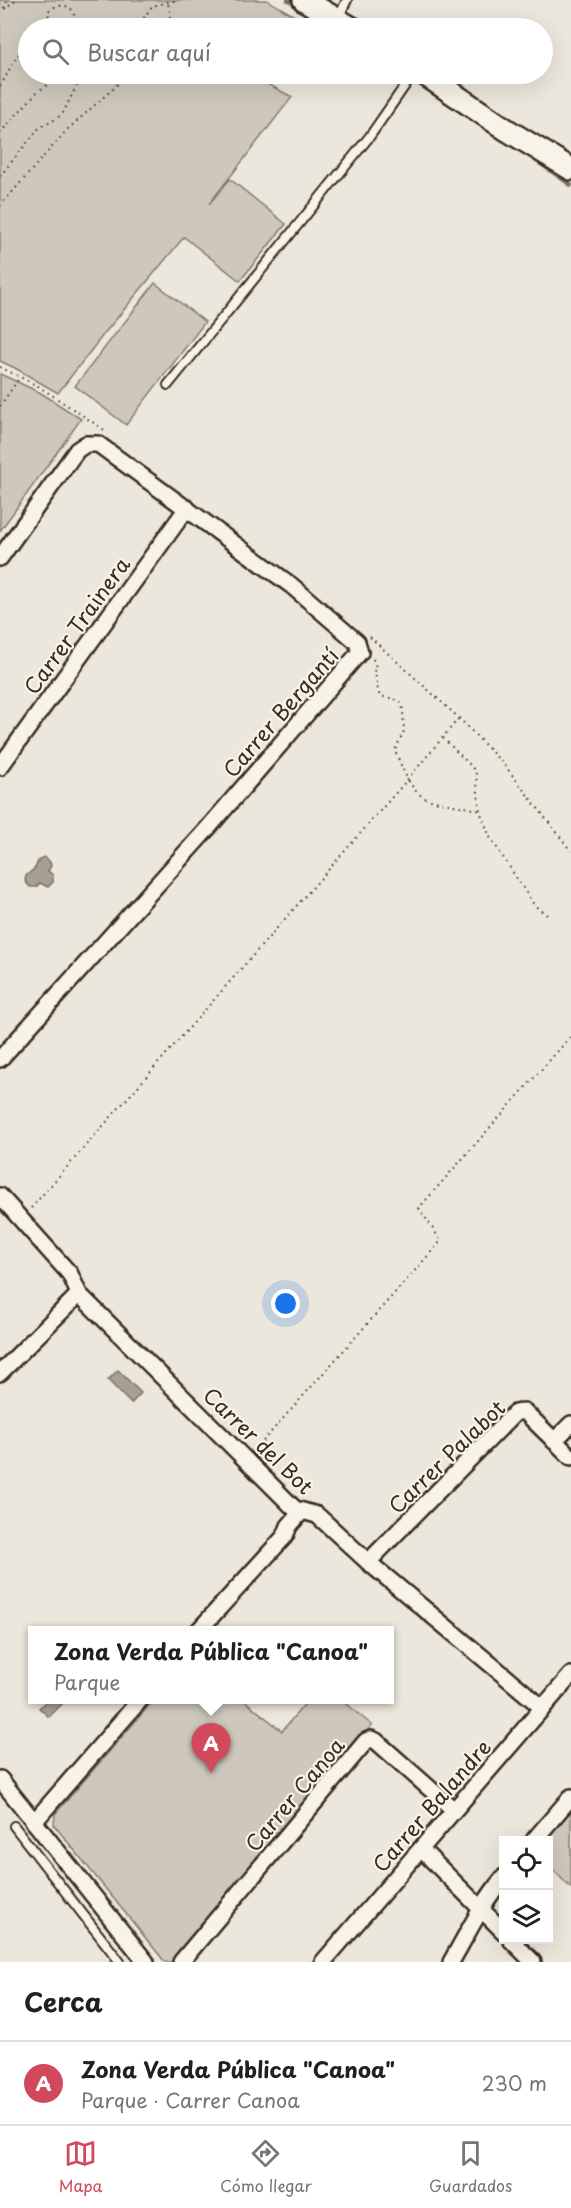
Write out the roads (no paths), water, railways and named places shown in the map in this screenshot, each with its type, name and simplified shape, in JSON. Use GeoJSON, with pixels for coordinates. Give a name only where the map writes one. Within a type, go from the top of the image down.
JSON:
{"type":"FeatureCollection","features":[{"type":"Feature","properties":{"kind":"main road"},"geometry":{"type":"LineString","coordinates":[[304,0],[335,18]]}},
{"type":"Feature","properties":{"kind":"main road"},"geometry":{"type":"LineString","coordinates":[[439,84],[571,170]]}},
{"type":"Feature","properties":{"kind":"street","name":"Carrer Bergantí"},"geometry":{"type":"LineString","coordinates":[[0,558],[77,450],[86,444],[99,444],[292,586],[357,642],[360,652],[200,837],[0,1059]]}},
{"type":"Feature","properties":{"kind":"street","name":"Carrer Trainera"},"geometry":{"type":"LineString","coordinates":[[0,767],[187,508]]}},
{"type":"Feature","properties":{"kind":"street","name":"Carrer del Bot"},"geometry":{"type":"LineString","coordinates":[[0,1196],[70,1274],[79,1294],[295,1509],[317,1515],[368,1562],[543,1707]]}},
{"type":"Feature","properties":{"kind":"street"},"geometry":{"type":"LineString","coordinates":[[0,1373],[79,1294]]}},
{"type":"Feature","properties":{"kind":"street","name":"Carrer Palabot"},"geometry":{"type":"LineString","coordinates":[[368,1562],[515,1413],[525,1412],[571,1457]]}},
{"type":"Feature","properties":{"kind":"street"},"geometry":{"type":"LineString","coordinates":[[554,1440],[571,1424]]}},
{"type":"Feature","properties":{"kind":"street"},"geometry":{"type":"LineString","coordinates":[[203,1626],[285,1536],[302,1511]]}},
{"type":"Feature","properties":{"kind":"street","name":"Carrer Balandre"},"geometry":{"type":"LineString","coordinates":[[323,1962],[571,1675]]}},
{"type":"Feature","properties":{"kind":"street"},"geometry":{"type":"LineString","coordinates":[[34,1822],[137,1704]]}},
{"type":"Feature","properties":{"kind":"street","name":"Carrer Canoa"},"geometry":{"type":"LineString","coordinates":[[181,1962],[366,1741],[371,1739],[376,1741],[454,1810]]}},
{"type":"Feature","properties":{"kind":"street"},"geometry":{"type":"LineString","coordinates":[[0,1779],[146,1962]]}},
{"type":"Feature","properties":{"kind":"street"},"geometry":{"type":"LineString","coordinates":[[537,1836],[571,1797]]}},
{"type":"Feature","properties":{"kind":"street"},"geometry":{"type":"LineString","coordinates":[[421,1850],[499,1927]]}},
{"type":"Feature","properties":{"kind":"street"},"geometry":{"type":"LineString","coordinates":[[451,1962],[476,1921],[489,1894],[499,1883]]}},
{"type":"Feature","properties":{"kind":"street"},"geometry":{"type":"LineString","coordinates":[[515,1944],[533,1962]]}},
{"type":"Feature","properties":{"kind":"lane"},"geometry":{"type":"LineString","coordinates":[[346,18],[347,0]]}},
{"type":"Feature","properties":{"kind":"lane"},"geometry":{"type":"LineString","coordinates":[[168,385],[370,136],[407,84]]}},
{"type":"Feature","properties":{"kind":"lane"},"geometry":{"type":"LineString","coordinates":[[14,1826],[120,1962]]}},
{"type":"Feature","properties":{"kind":"waterway"},"geometry":{"type":"LineString","coordinates":[[288,0],[298,5]]}},
{"type":"Feature","properties":{"kind":"waterway"},"geometry":{"type":"LineString","coordinates":[[534,159],[571,185]]}},
{"type":"Feature","properties":{"kind":"place","name":"Zona Verda Pública \"Canoa\""},"geometry":{"type":"Point","coordinates":[211,1773]}}]}
